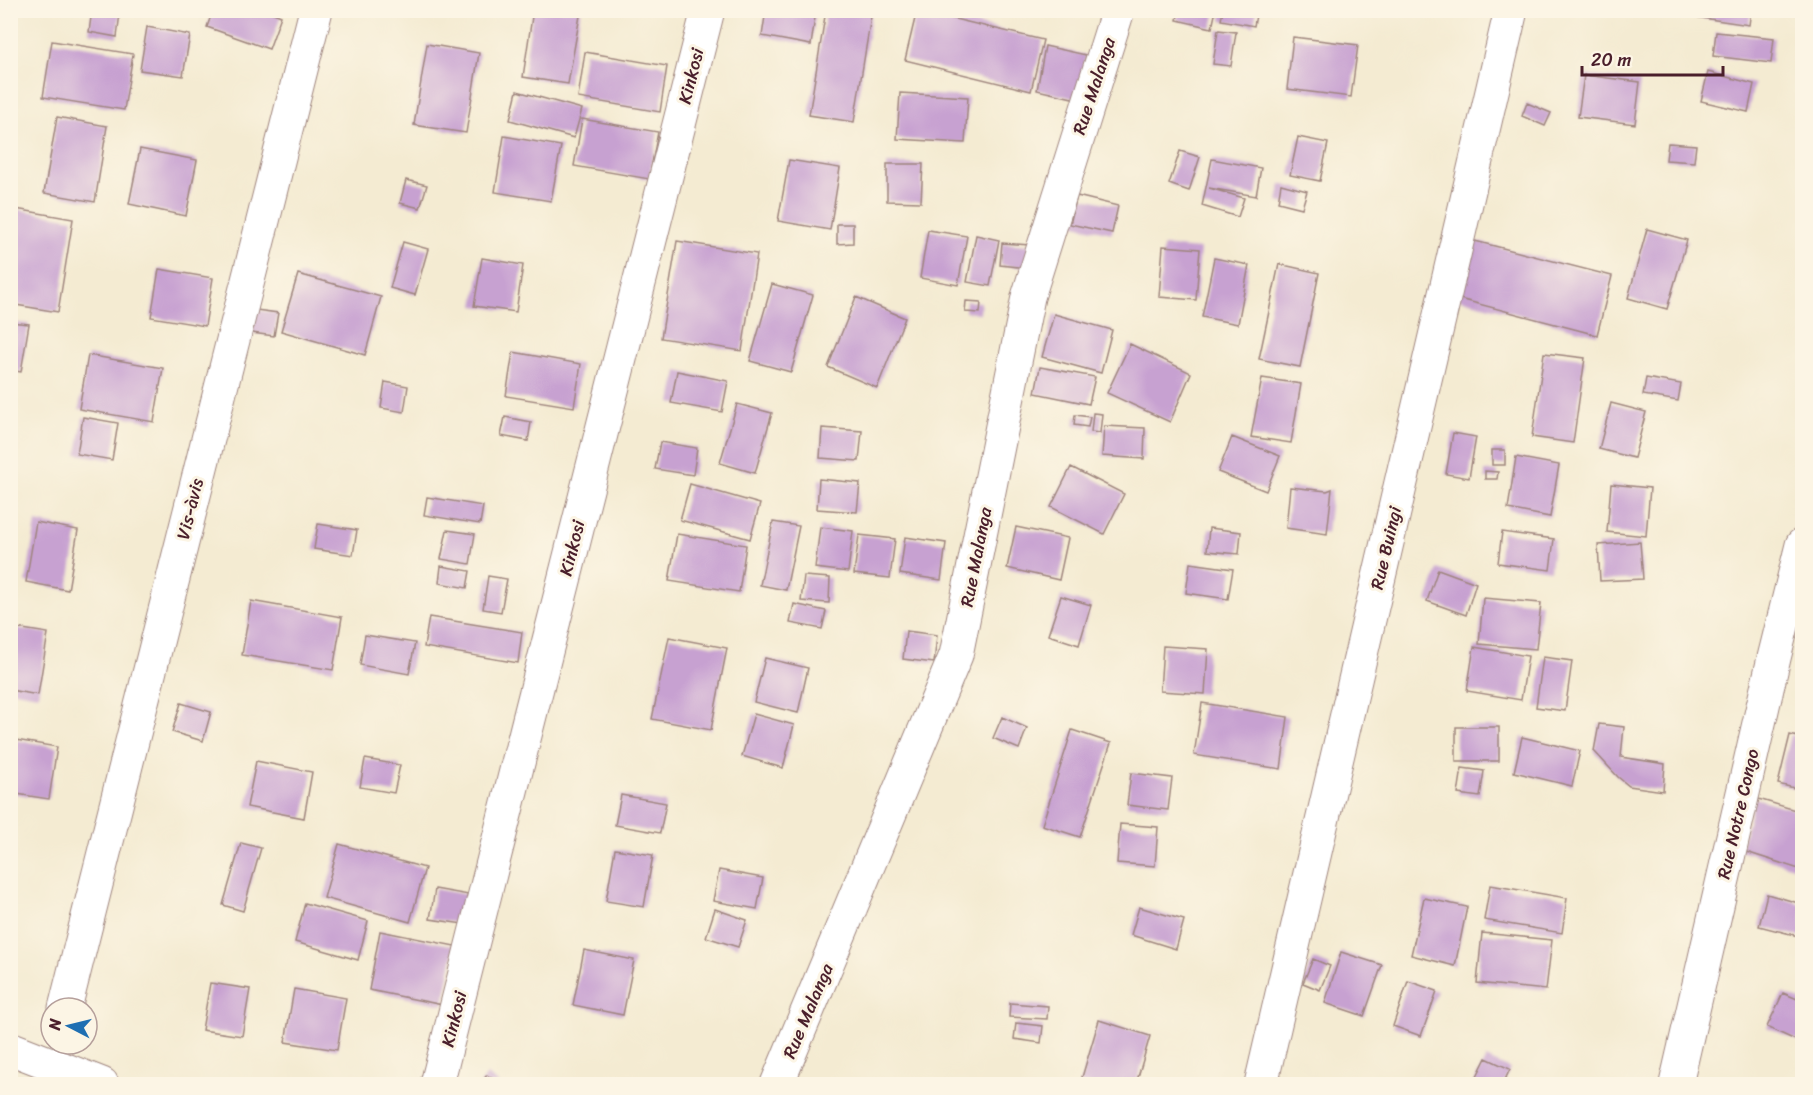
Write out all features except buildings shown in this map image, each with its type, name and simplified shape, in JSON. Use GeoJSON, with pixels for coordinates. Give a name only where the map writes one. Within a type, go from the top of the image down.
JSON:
{"type":"FeatureCollection","features":[{"type":"Feature","properties":{"kind":"street","name":"Vis-àvis"},"geometry":{"type":"LineString","coordinates":[[68,996],[316,10]]}},
{"type":"Feature","properties":{"kind":"street","name":"Kinkosi"},"geometry":{"type":"LineString","coordinates":[[437,1084],[708,10]]}},
{"type":"Feature","properties":{"kind":"street","name":"Rue Malanga"},"geometry":{"type":"LineString","coordinates":[[777,1084],[956,655],[1028,297],[1118,10]]}},
{"type":"Feature","properties":{"kind":"street","name":"Rue Buingi"},"geometry":{"type":"LineString","coordinates":[[1261,1084],[1511,10]]}},
{"type":"Feature","properties":{"kind":"street","name":"Rue Notre Congo"},"geometry":{"type":"LineString","coordinates":[[1676,1084],[1803,545]]}},
{"type":"Feature","properties":{"kind":"street"},"geometry":{"type":"LineString","coordinates":[[10,1048],[102,1084]]}}]}
